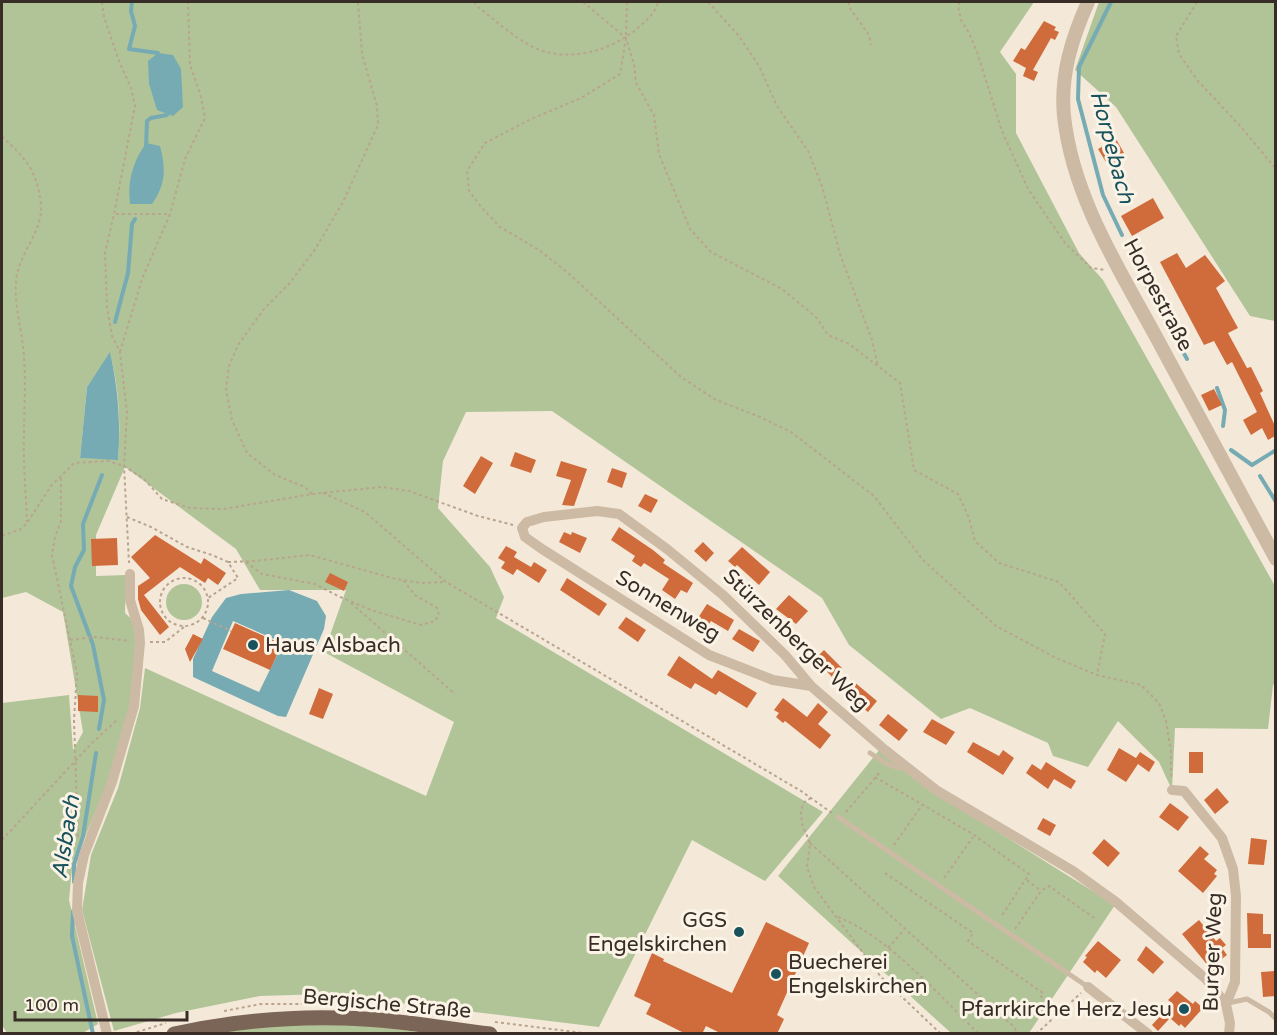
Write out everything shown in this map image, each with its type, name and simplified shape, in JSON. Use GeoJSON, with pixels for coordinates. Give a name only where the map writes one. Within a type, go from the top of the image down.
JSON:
{"type":"FeatureCollection","features":[{"type":"Feature","properties":{"kind":"main road","name":"Bergische Straße"},"geometry":{"type":"LineString","coordinates":[[174,1034],[230,1023],[292,1017],[345,1018],[489,1034]]}},
{"type":"Feature","properties":{"kind":"street","name":"Horpestraße"},"geometry":{"type":"LineString","coordinates":[[1088,2],[1075,32],[1064,83],[1064,115],[1078,182],[1119,269],[1275,559]]}},
{"type":"Feature","properties":{"kind":"street","name":"Stürzenberger Weg"},"geometry":{"type":"LineString","coordinates":[[522,528],[527,522],[544,517],[597,511],[619,514],[668,549],[723,595],[785,655],[811,687],[910,770],[936,790],[1072,871],[1116,902],[1206,979],[1226,1004]]}},
{"type":"Feature","properties":{"kind":"street","name":"Sonnenweg"},"geometry":{"type":"LineString","coordinates":[[522,528],[525,537],[542,549],[709,655],[773,680],[811,687]]}},
{"type":"Feature","properties":{"kind":"street"},"geometry":{"type":"LineString","coordinates":[[107,1034],[77,911],[78,884],[84,855],[112,782],[134,706],[140,643],[139,630],[130,600],[130,574]]}},
{"type":"Feature","properties":{"kind":"street","name":"Burger Weg"},"geometry":{"type":"LineString","coordinates":[[1172,790],[1184,792],[1222,838],[1233,869],[1236,896],[1235,982],[1226,1004],[1230,1023],[1229,1034]]}},
{"type":"Feature","properties":{"kind":"street"},"geometry":{"type":"LineString","coordinates":[[1088,987],[1149,1034]]}},
{"type":"Feature","properties":{"kind":"lane"},"geometry":{"type":"LineString","coordinates":[[870,753],[889,765],[910,770]]}},
{"type":"Feature","properties":{"kind":"lane"},"geometry":{"type":"LineString","coordinates":[[840,818],[1088,987]]}},
{"type":"Feature","properties":{"kind":"lane"},"geometry":{"type":"LineString","coordinates":[[1226,1004],[1247,999],[1269,1012],[1275,1019]]}},
{"type":"Feature","properties":{"kind":"path"},"geometry":{"type":"LineString","coordinates":[[102,2],[104,17],[119,62],[131,88],[135,106],[105,253],[107,307],[112,336],[120,352],[127,412],[124,466],[130,574]]}},
{"type":"Feature","properties":{"kind":"path"},"geometry":{"type":"LineString","coordinates":[[120,352],[142,279],[170,214],[185,159],[205,118],[200,93],[190,65],[188,2]]}},
{"type":"Feature","properties":{"kind":"path"},"geometry":{"type":"LineString","coordinates":[[312,494],[305,487],[275,475],[247,453],[232,420],[226,389],[229,366],[238,345],[264,309],[289,284],[315,248],[343,202],[378,125],[377,105],[362,54],[358,2]]}},
{"type":"Feature","properties":{"kind":"path"},"geometry":{"type":"LineString","coordinates":[[474,2],[510,33],[543,51],[576,54],[597,50],[626,38],[650,17],[656,10],[658,2]]}},
{"type":"Feature","properties":{"kind":"path"},"geometry":{"type":"LineString","coordinates":[[583,2],[626,38],[634,64],[636,83],[654,115],[659,153],[690,229],[711,252],[782,289],[816,317],[828,335],[849,344],[900,383],[914,470],[958,494],[969,518],[975,541],[999,563],[1059,582],[1105,634],[1097,675]]}},
{"type":"Feature","properties":{"kind":"path"},"geometry":{"type":"LineString","coordinates":[[627,2],[626,38],[620,74],[580,98],[531,119],[485,143],[467,171],[469,191],[500,227],[539,250],[567,272],[681,377],[716,400],[791,432],[874,496],[923,560],[996,626],[1056,658],[1097,675],[1141,685],[1159,704],[1166,721],[1171,752],[1172,790]]}},
{"type":"Feature","properties":{"kind":"path"},"geometry":{"type":"LineString","coordinates":[[708,2],[739,36],[759,66],[777,106],[808,151],[822,186],[840,254],[872,340],[878,366]]}},
{"type":"Feature","properties":{"kind":"path"},"geometry":{"type":"LineString","coordinates":[[849,2],[849,7],[869,35],[871,45]]}},
{"type":"Feature","properties":{"kind":"path"},"geometry":{"type":"LineString","coordinates":[[960,2],[958,6],[961,20],[977,52],[1002,131],[1028,189],[1065,243],[1091,268],[1119,269]]}},
{"type":"Feature","properties":{"kind":"path"},"geometry":{"type":"LineString","coordinates":[[1197,2],[1176,36],[1179,54],[1198,81],[1241,127],[1275,169]]}},
{"type":"Feature","properties":{"kind":"path"},"geometry":{"type":"LineString","coordinates":[[2,136],[26,159],[35,176],[40,205],[40,220],[24,252],[16,280],[17,316],[24,355],[27,523]]}},
{"type":"Feature","properties":{"kind":"path"},"geometry":{"type":"LineString","coordinates":[[114,214],[170,214]]}},
{"type":"Feature","properties":{"kind":"path"},"geometry":{"type":"LineString","coordinates":[[2,536],[21,529],[27,523],[51,486],[74,463],[108,461],[124,466],[144,479],[162,499],[190,508],[223,509],[257,501],[382,487],[409,491],[478,516],[522,528]]}},
{"type":"Feature","properties":{"kind":"path"},"geometry":{"type":"LineString","coordinates":[[61,476],[61,521],[52,555],[76,674],[74,720],[79,843]]}},
{"type":"Feature","properties":{"kind":"path"},"geometry":{"type":"LineString","coordinates":[[323,493],[365,512],[446,582],[546,639],[811,798],[840,818],[875,777],[889,765]]}},
{"type":"Feature","properties":{"kind":"path"},"geometry":{"type":"LineString","coordinates":[[126,517],[151,526],[187,547],[228,562],[310,555],[403,580],[420,583],[446,582]]}},
{"type":"Feature","properties":{"kind":"path"},"geometry":{"type":"LineString","coordinates":[[208,598],[238,578],[228,562]]}},
{"type":"Feature","properties":{"kind":"path"},"geometry":{"type":"LineString","coordinates":[[246,562],[262,574],[315,584],[371,610],[421,625],[435,621],[439,615],[437,608],[415,595],[403,580]]}},
{"type":"Feature","properties":{"kind":"path"},"geometry":{"type":"LineString","coordinates":[[70,640],[95,637],[140,643],[165,642],[184,627],[198,623],[209,605],[208,598],[200,584],[184,578],[169,584],[163,590],[160,598],[163,615],[176,625],[184,627]]}},
{"type":"Feature","properties":{"kind":"path"},"geometry":{"type":"LineString","coordinates":[[349,601],[455,694]]}},
{"type":"Feature","properties":{"kind":"path"},"geometry":{"type":"LineString","coordinates":[[203,618],[230,631]]}},
{"type":"Feature","properties":{"kind":"path"},"geometry":{"type":"LineString","coordinates":[[2,840],[91,744],[134,706]]}},
{"type":"Feature","properties":{"kind":"path"},"geometry":{"type":"LineString","coordinates":[[875,777],[974,836],[1029,874],[996,924]]}},
{"type":"Feature","properties":{"kind":"path"},"geometry":{"type":"LineString","coordinates":[[811,798],[803,803],[801,812],[802,824],[810,843],[1014,1027],[1018,1034]]}},
{"type":"Feature","properties":{"kind":"path"},"geometry":{"type":"LineString","coordinates":[[889,852],[922,805]]}},
{"type":"Feature","properties":{"kind":"path"},"geometry":{"type":"LineString","coordinates":[[939,886],[974,836]]}},
{"type":"Feature","properties":{"kind":"path"},"geometry":{"type":"LineString","coordinates":[[810,843],[807,867],[814,887],[881,977],[941,1034]]}},
{"type":"Feature","properties":{"kind":"path"},"geometry":{"type":"LineString","coordinates":[[885,873],[973,933],[968,941],[1044,993],[1041,997],[1060,1011]]}},
{"type":"Feature","properties":{"kind":"path"},"geometry":{"type":"LineString","coordinates":[[1027,880],[1041,891]]}},
{"type":"Feature","properties":{"kind":"path"},"geometry":{"type":"LineString","coordinates":[[1011,934],[1041,891],[1048,886],[1097,920]]}},
{"type":"Feature","properties":{"kind":"path"},"geometry":{"type":"LineString","coordinates":[[835,916],[851,922],[888,948],[979,1034]]}},
{"type":"Feature","properties":{"kind":"path"},"geometry":{"type":"LineString","coordinates":[[888,948],[905,929]]}},
{"type":"Feature","properties":{"kind":"path"},"geometry":{"type":"LineString","coordinates":[[1036,1034],[1088,987]]}},
{"type":"Feature","properties":{"kind":"green space"},"geometry":{"type":"Polygon","coordinates":[[[2,2],[1034,2],[1000,52],[1016,74],[1016,133],[1079,253],[1103,280],[1275,586],[1276,683],[1273,685],[1268,729],[1175,728],[1172,790],[1159,762],[1118,721],[1088,767],[1053,756],[1048,743],[970,708],[941,719],[849,645],[822,598],[552,411],[466,412],[443,461],[438,508],[490,567],[504,597],[496,618],[823,812],[765,881],[692,840],[599,1027],[325,994],[260,996],[176,1013],[114,1031],[82,910],[91,855],[118,788],[140,708],[145,668],[426,796],[454,722],[324,652],[346,590],[260,590],[236,549],[125,467],[96,535],[96,576],[126,575],[125,613],[138,625],[131,708],[108,781],[72,869],[69,900],[98,1024],[81,1034],[7,1033],[2,1025],[2,703],[69,695],[73,750],[83,732],[63,612],[26,592],[2,598],[2,2]],[[110,353],[87,387],[80,458],[118,459],[118,406],[110,353]]]}},
{"type":"Feature","properties":{"kind":"green space"},"geometry":{"type":"Polygon","coordinates":[[[1099,2],[1275,2],[1275,321],[1250,316],[1116,107],[1075,70],[1099,2]]]}},
{"type":"Feature","properties":{"kind":"green space"},"geometry":{"type":"Polygon","coordinates":[[[184,584],[196,590],[202,602],[196,614],[184,620],[172,614],[166,602],[172,590],[184,584]]]}},
{"type":"Feature","properties":{"kind":"green space"},"geometry":{"type":"Polygon","coordinates":[[[880,749],[931,790],[1115,905],[1029,1033],[951,1033],[778,876],[880,749]]]}},
{"type":"Feature","properties":{"kind":"green space"},"geometry":{"type":"Polygon","coordinates":[[[298,1022],[356,1024],[427,1033],[208,1034],[298,1022]]]}},
{"type":"Feature","properties":{"kind":"water"},"geometry":{"type":"Polygon","coordinates":[[[158,53],[173,55],[181,69],[183,107],[173,116],[157,110],[149,84],[148,61],[158,53]]]}},
{"type":"Feature","properties":{"kind":"water"},"geometry":{"type":"Polygon","coordinates":[[[146,143],[160,146],[164,176],[157,197],[152,204],[130,204],[129,187],[132,172],[146,143]]]}},
{"type":"Feature","properties":{"kind":"water"},"geometry":{"type":"Polygon","coordinates":[[[110,352],[118,406],[118,460],[80,458],[87,387],[110,352]]]}},
{"type":"Feature","properties":{"kind":"water"},"geometry":{"type":"Polygon","coordinates":[[[289,590],[317,601],[326,616],[324,629],[286,717],[278,716],[193,677],[193,659],[212,617],[226,598],[241,594],[289,590]],[[233,621],[212,671],[259,692],[283,643],[233,621]]]}},
{"type":"Feature","properties":{"kind":"building"},"geometry":{"type":"Polygon","coordinates":[[[1044,21],[1056,27],[1054,30],[1059,32],[1055,40],[1051,38],[1033,70],[1038,72],[1034,81],[1023,76],[1026,68],[1013,61],[1021,48],[1025,50],[1044,21]]]}},
{"type":"Feature","properties":{"kind":"building"},"geometry":{"type":"Polygon","coordinates":[[[1116,139],[1124,153],[1118,156],[1120,161],[1109,167],[1098,149],[1116,139]]]}},
{"type":"Feature","properties":{"kind":"building"},"geometry":{"type":"Polygon","coordinates":[[[1153,198],[1164,218],[1132,236],[1121,216],[1153,198]]]}},
{"type":"Feature","properties":{"kind":"building"},"geometry":{"type":"Polygon","coordinates":[[[1177,253],[1186,268],[1205,255],[1225,281],[1216,288],[1238,328],[1228,333],[1247,368],[1251,367],[1263,391],[1260,393],[1275,426],[1275,436],[1268,440],[1262,428],[1251,435],[1243,420],[1257,412],[1232,362],[1227,365],[1214,341],[1204,345],[1160,262],[1177,253]]]}},
{"type":"Feature","properties":{"kind":"building"},"geometry":{"type":"Polygon","coordinates":[[[1214,389],[1222,405],[1209,411],[1201,395],[1214,389]]]}},
{"type":"Feature","properties":{"kind":"building"},"geometry":{"type":"Polygon","coordinates":[[[515,452],[536,460],[531,473],[510,466],[515,452]]]}},
{"type":"Feature","properties":{"kind":"building"},"geometry":{"type":"Polygon","coordinates":[[[481,456],[493,463],[475,494],[463,486],[481,456]]]}},
{"type":"Feature","properties":{"kind":"building"},"geometry":{"type":"Polygon","coordinates":[[[561,461],[587,469],[574,506],[562,505],[571,480],[556,476],[561,461]]]}},
{"type":"Feature","properties":{"kind":"building"},"geometry":{"type":"Polygon","coordinates":[[[612,468],[627,473],[622,488],[607,482],[612,468]]]}},
{"type":"Feature","properties":{"kind":"building"},"geometry":{"type":"Polygon","coordinates":[[[645,494],[658,500],[651,513],[638,506],[645,494]]]}},
{"type":"Feature","properties":{"kind":"building"},"geometry":{"type":"Polygon","coordinates":[[[619,527],[653,550],[665,560],[663,563],[693,583],[687,593],[681,590],[675,599],[662,590],[669,579],[644,563],[641,567],[632,561],[635,556],[611,540],[619,527]]]}},
{"type":"Feature","properties":{"kind":"building"},"geometry":{"type":"Polygon","coordinates":[[[564,532],[571,535],[572,532],[587,538],[580,553],[559,542],[564,532]]]}},
{"type":"Feature","properties":{"kind":"building"},"geometry":{"type":"Polygon","coordinates":[[[155,535],[201,564],[204,558],[226,573],[218,585],[208,578],[205,583],[180,567],[144,595],[169,627],[160,635],[141,610],[138,599],[138,586],[150,578],[131,557],[155,535]]]}},
{"type":"Feature","properties":{"kind":"building"},"geometry":{"type":"Polygon","coordinates":[[[117,538],[118,565],[92,566],[91,539],[117,538]]]}},
{"type":"Feature","properties":{"kind":"building"},"geometry":{"type":"Polygon","coordinates":[[[703,542],[714,553],[706,562],[694,551],[703,542]]]}},
{"type":"Feature","properties":{"kind":"building"},"geometry":{"type":"Polygon","coordinates":[[[506,546],[517,552],[514,557],[531,567],[534,562],[547,570],[539,583],[517,569],[513,575],[501,568],[505,562],[498,558],[506,546]]]}},
{"type":"Feature","properties":{"kind":"building"},"geometry":{"type":"Polygon","coordinates":[[[742,547],[770,572],[759,585],[737,565],[735,567],[728,561],[742,547]]]}},
{"type":"Feature","properties":{"kind":"building"},"geometry":{"type":"Polygon","coordinates":[[[330,573],[348,582],[344,591],[325,582],[330,573]]]}},
{"type":"Feature","properties":{"kind":"building"},"geometry":{"type":"Polygon","coordinates":[[[567,578],[607,604],[599,616],[560,590],[567,578]]]}},
{"type":"Feature","properties":{"kind":"building"},"geometry":{"type":"Polygon","coordinates":[[[789,595],[808,611],[796,624],[776,609],[789,595]]]}},
{"type":"Feature","properties":{"kind":"building"},"geometry":{"type":"Polygon","coordinates":[[[707,604],[734,620],[728,631],[711,621],[709,624],[698,618],[707,604]]]}},
{"type":"Feature","properties":{"kind":"building"},"geometry":{"type":"Polygon","coordinates":[[[626,617],[646,630],[638,642],[618,628],[626,617]]]}},
{"type":"Feature","properties":{"kind":"building","name":"Haus Alsbach"},"geometry":{"type":"Polygon","coordinates":[[[235,623],[282,644],[270,670],[223,649],[235,623]]]}},
{"type":"Feature","properties":{"kind":"building"},"geometry":{"type":"Polygon","coordinates":[[[739,629],[760,641],[753,652],[732,639],[739,629]]]}},
{"type":"Feature","properties":{"kind":"building"},"geometry":{"type":"Polygon","coordinates":[[[193,634],[203,639],[190,662],[185,649],[193,634]]]}},
{"type":"Feature","properties":{"kind":"building"},"geometry":{"type":"Polygon","coordinates":[[[824,650],[842,668],[832,677],[815,659],[824,650]]]}},
{"type":"Feature","properties":{"kind":"building"},"geometry":{"type":"Polygon","coordinates":[[[679,656],[712,679],[718,670],[757,693],[747,708],[719,691],[716,695],[695,683],[691,689],[667,675],[679,656]]]}},
{"type":"Feature","properties":{"kind":"building"},"geometry":{"type":"Polygon","coordinates":[[[853,681],[877,701],[868,712],[844,693],[853,681]]]}},
{"type":"Feature","properties":{"kind":"building"},"geometry":{"type":"Polygon","coordinates":[[[319,688],[333,694],[323,719],[309,714],[319,688]]]}},
{"type":"Feature","properties":{"kind":"building"},"geometry":{"type":"Polygon","coordinates":[[[78,695],[98,696],[98,712],[78,711],[78,695]]]}},
{"type":"Feature","properties":{"kind":"building"},"geometry":{"type":"Polygon","coordinates":[[[783,698],[807,717],[818,703],[828,712],[818,724],[831,735],[820,749],[785,721],[783,723],[776,717],[779,713],[774,710],[783,698]]]}},
{"type":"Feature","properties":{"kind":"building"},"geometry":{"type":"Polygon","coordinates":[[[888,714],[908,730],[899,741],[879,725],[888,714]]]}},
{"type":"Feature","properties":{"kind":"building"},"geometry":{"type":"Polygon","coordinates":[[[932,719],[955,732],[946,745],[923,732],[932,719]]]}},
{"type":"Feature","properties":{"kind":"building"},"geometry":{"type":"Polygon","coordinates":[[[973,742],[999,756],[1003,750],[1014,758],[1003,775],[967,752],[973,742]]]}},
{"type":"Feature","properties":{"kind":"building"},"geometry":{"type":"Polygon","coordinates":[[[1119,748],[1136,758],[1140,752],[1155,762],[1149,772],[1138,764],[1126,782],[1107,770],[1119,748]]]}},
{"type":"Feature","properties":{"kind":"building"},"geometry":{"type":"Polygon","coordinates":[[[1189,752],[1203,752],[1203,773],[1189,773],[1189,752]]]}},
{"type":"Feature","properties":{"kind":"building"},"geometry":{"type":"Polygon","coordinates":[[[1046,762],[1076,781],[1071,789],[1054,779],[1048,789],[1026,773],[1032,764],[1041,770],[1046,762]]]}},
{"type":"Feature","properties":{"kind":"building"},"geometry":{"type":"Polygon","coordinates":[[[1217,788],[1229,802],[1215,814],[1204,800],[1217,788]]]}},
{"type":"Feature","properties":{"kind":"building"},"geometry":{"type":"Polygon","coordinates":[[[1170,803],[1189,817],[1178,831],[1159,817],[1170,803]]]}},
{"type":"Feature","properties":{"kind":"building"},"geometry":{"type":"Polygon","coordinates":[[[1043,818],[1056,825],[1050,836],[1037,829],[1043,818]]]}},
{"type":"Feature","properties":{"kind":"building"},"geometry":{"type":"Polygon","coordinates":[[[1251,838],[1267,840],[1264,865],[1248,864],[1251,838]]]}},
{"type":"Feature","properties":{"kind":"building"},"geometry":{"type":"Polygon","coordinates":[[[1104,839],[1120,853],[1108,867],[1092,853],[1104,839]]]}},
{"type":"Feature","properties":{"kind":"building"},"geometry":{"type":"Polygon","coordinates":[[[1200,846],[1209,854],[1204,859],[1217,870],[1214,874],[1217,876],[1203,893],[1178,871],[1200,846]]]}},
{"type":"Feature","properties":{"kind":"building"},"geometry":{"type":"Polygon","coordinates":[[[1247,913],[1263,914],[1263,934],[1271,934],[1271,948],[1248,948],[1247,913]]]}},
{"type":"Feature","properties":{"kind":"building"},"geometry":{"type":"Polygon","coordinates":[[[1199,920],[1216,941],[1220,938],[1226,945],[1222,948],[1227,955],[1219,961],[1222,965],[1214,973],[1182,934],[1199,920]]]}},
{"type":"Feature","properties":{"kind":"building"},"geometry":{"type":"Polygon","coordinates":[[[766,922],[809,943],[777,1015],[784,1019],[777,1034],[722,1034],[706,1026],[702,1034],[686,1034],[646,1014],[651,1004],[634,996],[652,953],[664,959],[663,961],[732,993],[766,922]]]}},
{"type":"Feature","properties":{"kind":"building"},"geometry":{"type":"Polygon","coordinates":[[[1098,941],[1121,960],[1106,978],[1097,970],[1095,973],[1083,962],[1087,957],[1085,956],[1098,941]]]}},
{"type":"Feature","properties":{"kind":"building"},"geometry":{"type":"Polygon","coordinates":[[[1146,946],[1164,962],[1153,974],[1137,960],[1146,946]]]}},
{"type":"Feature","properties":{"kind":"building"},"geometry":{"type":"Polygon","coordinates":[[[1275,971],[1275,996],[1263,997],[1261,972],[1275,971]]]}},
{"type":"Feature","properties":{"kind":"building","name":"Pfarrkirche Herz Jesu"},"geometry":{"type":"Polygon","coordinates":[[[1177,991],[1193,1004],[1195,1001],[1203,1008],[1185,1028],[1170,1018],[1158,1031],[1152,1025],[1172,1003],[1168,1000],[1177,991]]]}},
{"type":"Feature","properties":{"kind":"waterway","name":"Alsbach"},"geometry":{"type":"LineString","coordinates":[[132,2],[131,11],[135,26],[129,49],[158,53],[159,58]]}},
{"type":"Feature","properties":{"kind":"waterway","name":"Horpebach"},"geometry":{"type":"LineString","coordinates":[[1111,2],[1079,67],[1078,99],[1103,195],[1122,235]]}},
{"type":"Feature","properties":{"kind":"waterway","name":"Alsbach"},"geometry":{"type":"LineString","coordinates":[[146,147],[147,121],[167,115],[167,113]]}},
{"type":"Feature","properties":{"kind":"waterway","name":"Alsbach"},"geometry":{"type":"LineString","coordinates":[[115,322],[128,273],[132,224],[135,219]]}},
{"type":"Feature","properties":{"kind":"waterway","name":"Horpebach"},"geometry":{"type":"LineString","coordinates":[[1145,283],[1187,359]]}},
{"type":"Feature","properties":{"kind":"waterway","name":"Horpebach"},"geometry":{"type":"LineString","coordinates":[[1217,388],[1225,410],[1223,426]]}},
{"type":"Feature","properties":{"kind":"waterway","name":"Horpebach"},"geometry":{"type":"LineString","coordinates":[[1231,450],[1252,465],[1276,450]]}},
{"type":"Feature","properties":{"kind":"waterway","name":"Alsbach"},"geometry":{"type":"LineString","coordinates":[[99,729],[104,700],[93,645],[71,586],[75,567],[84,550],[83,524],[102,475]]}},
{"type":"Feature","properties":{"kind":"waterway","name":"Horpebach"},"geometry":{"type":"LineString","coordinates":[[1260,476],[1276,502]]}},
{"type":"Feature","properties":{"kind":"waterway","name":"Alsbach"},"geometry":{"type":"LineString","coordinates":[[74,882],[74,865],[83,836],[96,753]]}},
{"type":"Feature","properties":{"kind":"waterway","name":"Alsbach"},"geometry":{"type":"LineString","coordinates":[[73,911],[72,936],[93,1034]]}},
{"type":"Feature","properties":{"kind":"place","name":"Haus Alsbach"},"geometry":{"type":"Point","coordinates":[253,645]}},
{"type":"Feature","properties":{"kind":"place","name":"GGS Engelskirchen"},"geometry":{"type":"Point","coordinates":[739,932]}},
{"type":"Feature","properties":{"kind":"place","name":"Buecherei Engelskirchen"},"geometry":{"type":"Point","coordinates":[776,974]}},
{"type":"Feature","properties":{"kind":"place","name":"Pfarrkirche Herz Jesu"},"geometry":{"type":"Point","coordinates":[1184,1009]}}]}
